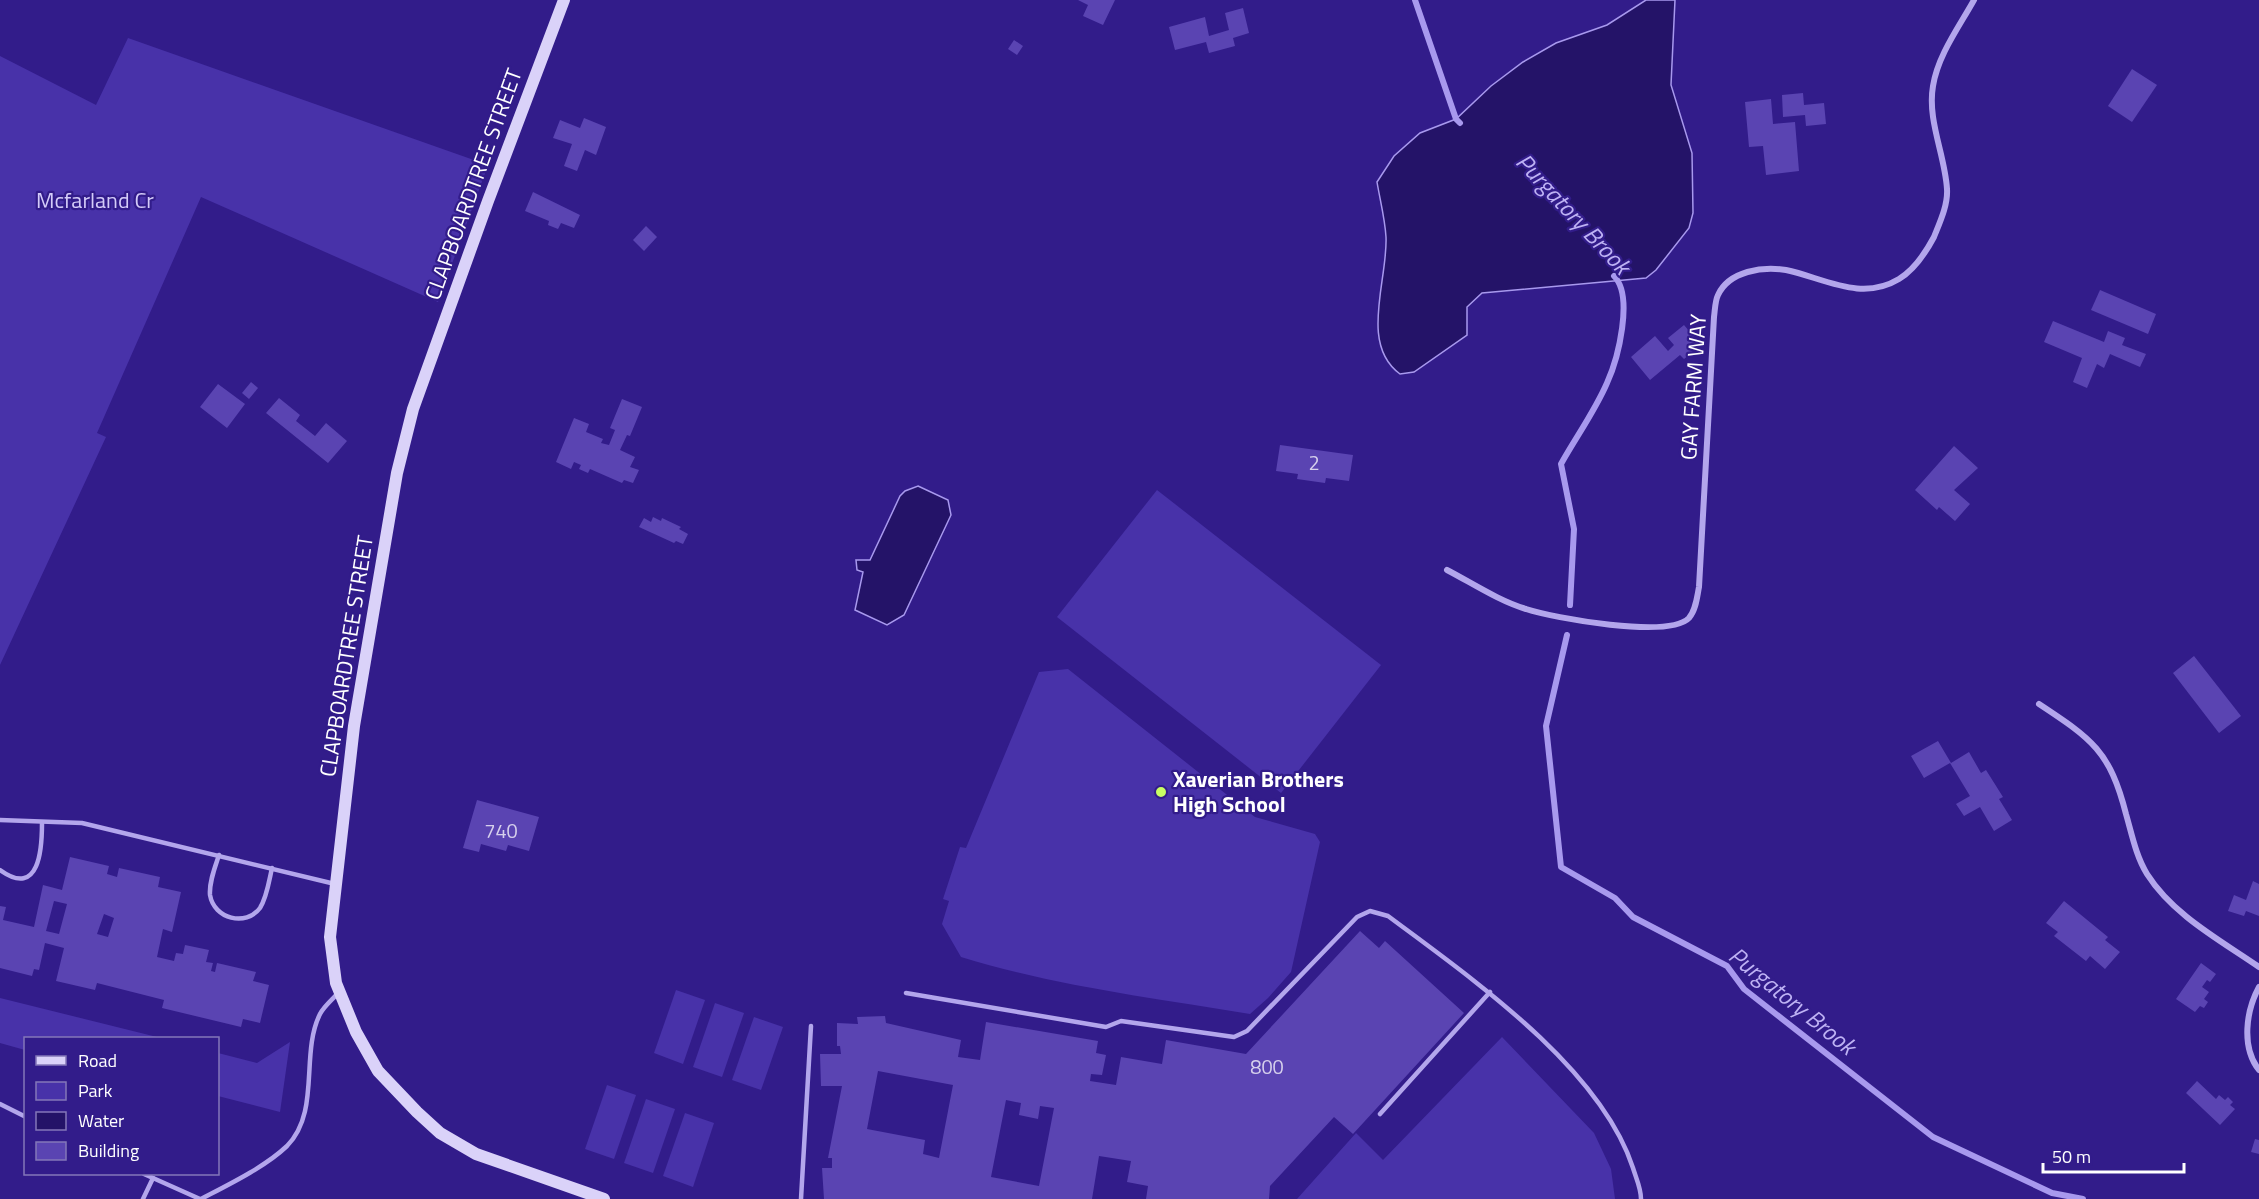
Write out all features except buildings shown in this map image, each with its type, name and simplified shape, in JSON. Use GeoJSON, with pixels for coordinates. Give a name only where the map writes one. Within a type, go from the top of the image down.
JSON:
{"type":"FeatureCollection","features":[{"type":"Feature","properties":{"kind":"main road","name":"CLAPBOARDTREE STREET"},"geometry":{"type":"LineString","coordinates":[[564,0],[413,409],[399,462],[354,726],[330,937],[340,992],[356,1032],[378,1071],[440,1133],[476,1154],[604,1199]]}},
{"type":"Feature","properties":{"kind":"street","name":"GAY FARM WAY"},"geometry":{"type":"LineString","coordinates":[[1447,570],[1524,609],[1574,621],[1656,627],[1674,625],[1689,618],[1696,604],[1699,587],[1714,317],[1718,295],[1733,277],[1756,270],[1785,270],[1832,285],[1857,290],[1878,288],[1900,278],[1917,263],[1930,244],[1942,218],[1947,191],[1931,106],[1933,86],[1945,52],[1974,0]]}},
{"type":"Feature","properties":{"kind":"street"},"geometry":{"type":"LineString","coordinates":[[2039,704],[2083,733],[2110,765],[2118,784],[2137,855],[2160,893],[2196,924],[2259,967]]}},
{"type":"Feature","properties":{"kind":"street"},"geometry":{"type":"LineString","coordinates":[[2259,987],[2249,1014],[2247,1031],[2252,1056],[2259,1070]]}},
{"type":"Feature","properties":{"kind":"lane"},"geometry":{"type":"LineString","coordinates":[[0,820],[82,823],[335,884]]}},
{"type":"Feature","properties":{"kind":"lane"},"geometry":{"type":"LineString","coordinates":[[0,870],[7,875],[24,877],[38,867],[41,859],[42,823]]}},
{"type":"Feature","properties":{"kind":"lane"},"geometry":{"type":"LineString","coordinates":[[219,855],[210,893],[217,909],[231,918],[249,917],[262,906],[272,868]]}},
{"type":"Feature","properties":{"kind":"lane"},"geometry":{"type":"LineString","coordinates":[[906,993],[1106,1027],[1121,1021],[1234,1036],[1247,1031],[1357,917],[1370,911],[1388,916],[1490,992],[1581,1081],[1624,1140],[1641,1199]]}},
{"type":"Feature","properties":{"kind":"lane"},"geometry":{"type":"LineString","coordinates":[[148,1175],[201,1199],[243,1177],[287,1146],[301,1124],[308,1096],[311,1050],[320,1013],[340,992]]}},
{"type":"Feature","properties":{"kind":"lane"},"geometry":{"type":"LineString","coordinates":[[1380,1114],[1490,992]]}},
{"type":"Feature","properties":{"kind":"lane"},"geometry":{"type":"LineString","coordinates":[[801,1199],[812,1026]]}},
{"type":"Feature","properties":{"kind":"lane"},"geometry":{"type":"LineString","coordinates":[[0,1104],[24,1116]]}},
{"type":"Feature","properties":{"kind":"lane"},"geometry":{"type":"LineString","coordinates":[[143,1199],[153,1178]]}},
{"type":"Feature","properties":{"kind":"green space","name":"Mcfarland Cr"},"geometry":{"type":"Polygon","coordinates":[[[128,38],[488,165],[438,302],[201,197],[97,433],[106,437],[0,665],[0,56],[96,105],[128,38]]]}},
{"type":"Feature","properties":{"kind":"green space"},"geometry":{"type":"Polygon","coordinates":[[[1157,490],[1381,665],[1281,793],[1057,617],[1157,490]]]}},
{"type":"Feature","properties":{"kind":"green space"},"geometry":{"type":"Polygon","coordinates":[[[1068,669],[1255,817],[1315,834],[1320,842],[1291,972],[1250,1014],[1068,984],[961,957],[942,924],[949,901],[943,899],[960,847],[966,848],[1039,672],[1068,669]]]}},
{"type":"Feature","properties":{"kind":"green space"},"geometry":{"type":"Polygon","coordinates":[[[676,990],[705,1000],[683,1064],[654,1053],[676,990]]]}},
{"type":"Feature","properties":{"kind":"green space"},"geometry":{"type":"Polygon","coordinates":[[[0,998],[157,1037],[24,1037],[24,1050],[0,1043],[0,998]]]}},
{"type":"Feature","properties":{"kind":"green space"},"geometry":{"type":"Polygon","coordinates":[[[715,1003],[744,1013],[722,1077],[693,1067],[715,1003]]]}},
{"type":"Feature","properties":{"kind":"green space"},"geometry":{"type":"Polygon","coordinates":[[[754,1017],[783,1027],[761,1090],[732,1080],[754,1017]]]}},
{"type":"Feature","properties":{"kind":"green space"},"geometry":{"type":"Polygon","coordinates":[[[1502,1037],[1594,1133],[1611,1169],[1615,1199],[1297,1199],[1356,1133],[1383,1160],[1502,1037]]]}},
{"type":"Feature","properties":{"kind":"green space"},"geometry":{"type":"Polygon","coordinates":[[[290,1042],[280,1112],[219,1096],[219,1053],[257,1063],[290,1042]]]}},
{"type":"Feature","properties":{"kind":"green space"},"geometry":{"type":"Polygon","coordinates":[[[607,1085],[636,1095],[614,1159],[585,1149],[607,1085]]]}},
{"type":"Feature","properties":{"kind":"green space"},"geometry":{"type":"Polygon","coordinates":[[[646,1099],[675,1109],[653,1173],[624,1163],[646,1099]]]}},
{"type":"Feature","properties":{"kind":"green space"},"geometry":{"type":"Polygon","coordinates":[[[685,1113],[714,1123],[693,1187],[663,1176],[685,1113]]]}},
{"type":"Feature","properties":{"kind":"water"},"geometry":{"type":"Polygon","coordinates":[[[1646,0],[1675,0],[1671,85],[1692,153],[1693,213],[1689,228],[1656,270],[1646,278],[1482,293],[1467,307],[1467,335],[1414,372],[1400,374],[1388,361],[1381,346],[1378,329],[1386,237],[1377,182],[1394,156],[1420,133],[1456,119],[1491,86],[1523,62],[1556,43],[1607,25],[1646,0]]]}},
{"type":"Feature","properties":{"kind":"water"},"geometry":{"type":"Polygon","coordinates":[[[918,486],[948,500],[951,515],[904,615],[887,625],[855,610],[863,572],[857,570],[856,560],[870,560],[900,496],[905,491],[918,486]]]}},
{"type":"Feature","properties":{"kind":"waterway","name":"Purgatory Brook"},"geometry":{"type":"LineString","coordinates":[[1415,0],[1456,119],[1460,123]]}},
{"type":"Feature","properties":{"kind":"waterway","name":"Purgatory Brook"},"geometry":{"type":"LineString","coordinates":[[1570,605],[1574,529],[1561,464],[1591,414],[1616,359],[1622,328],[1623,298],[1620,285],[1614,276]]}},
{"type":"Feature","properties":{"kind":"waterway","name":"Purgatory Brook"},"geometry":{"type":"LineString","coordinates":[[1567,635],[1546,726],[1561,867],[1615,898],[1633,917],[1727,966],[1744,989],[1933,1137],[2052,1193],[2083,1199]]}},
{"type":"Feature","properties":{"kind":"place","name":"Xaverian Brothers High School"},"geometry":{"type":"Point","coordinates":[1161,792]}}]}
